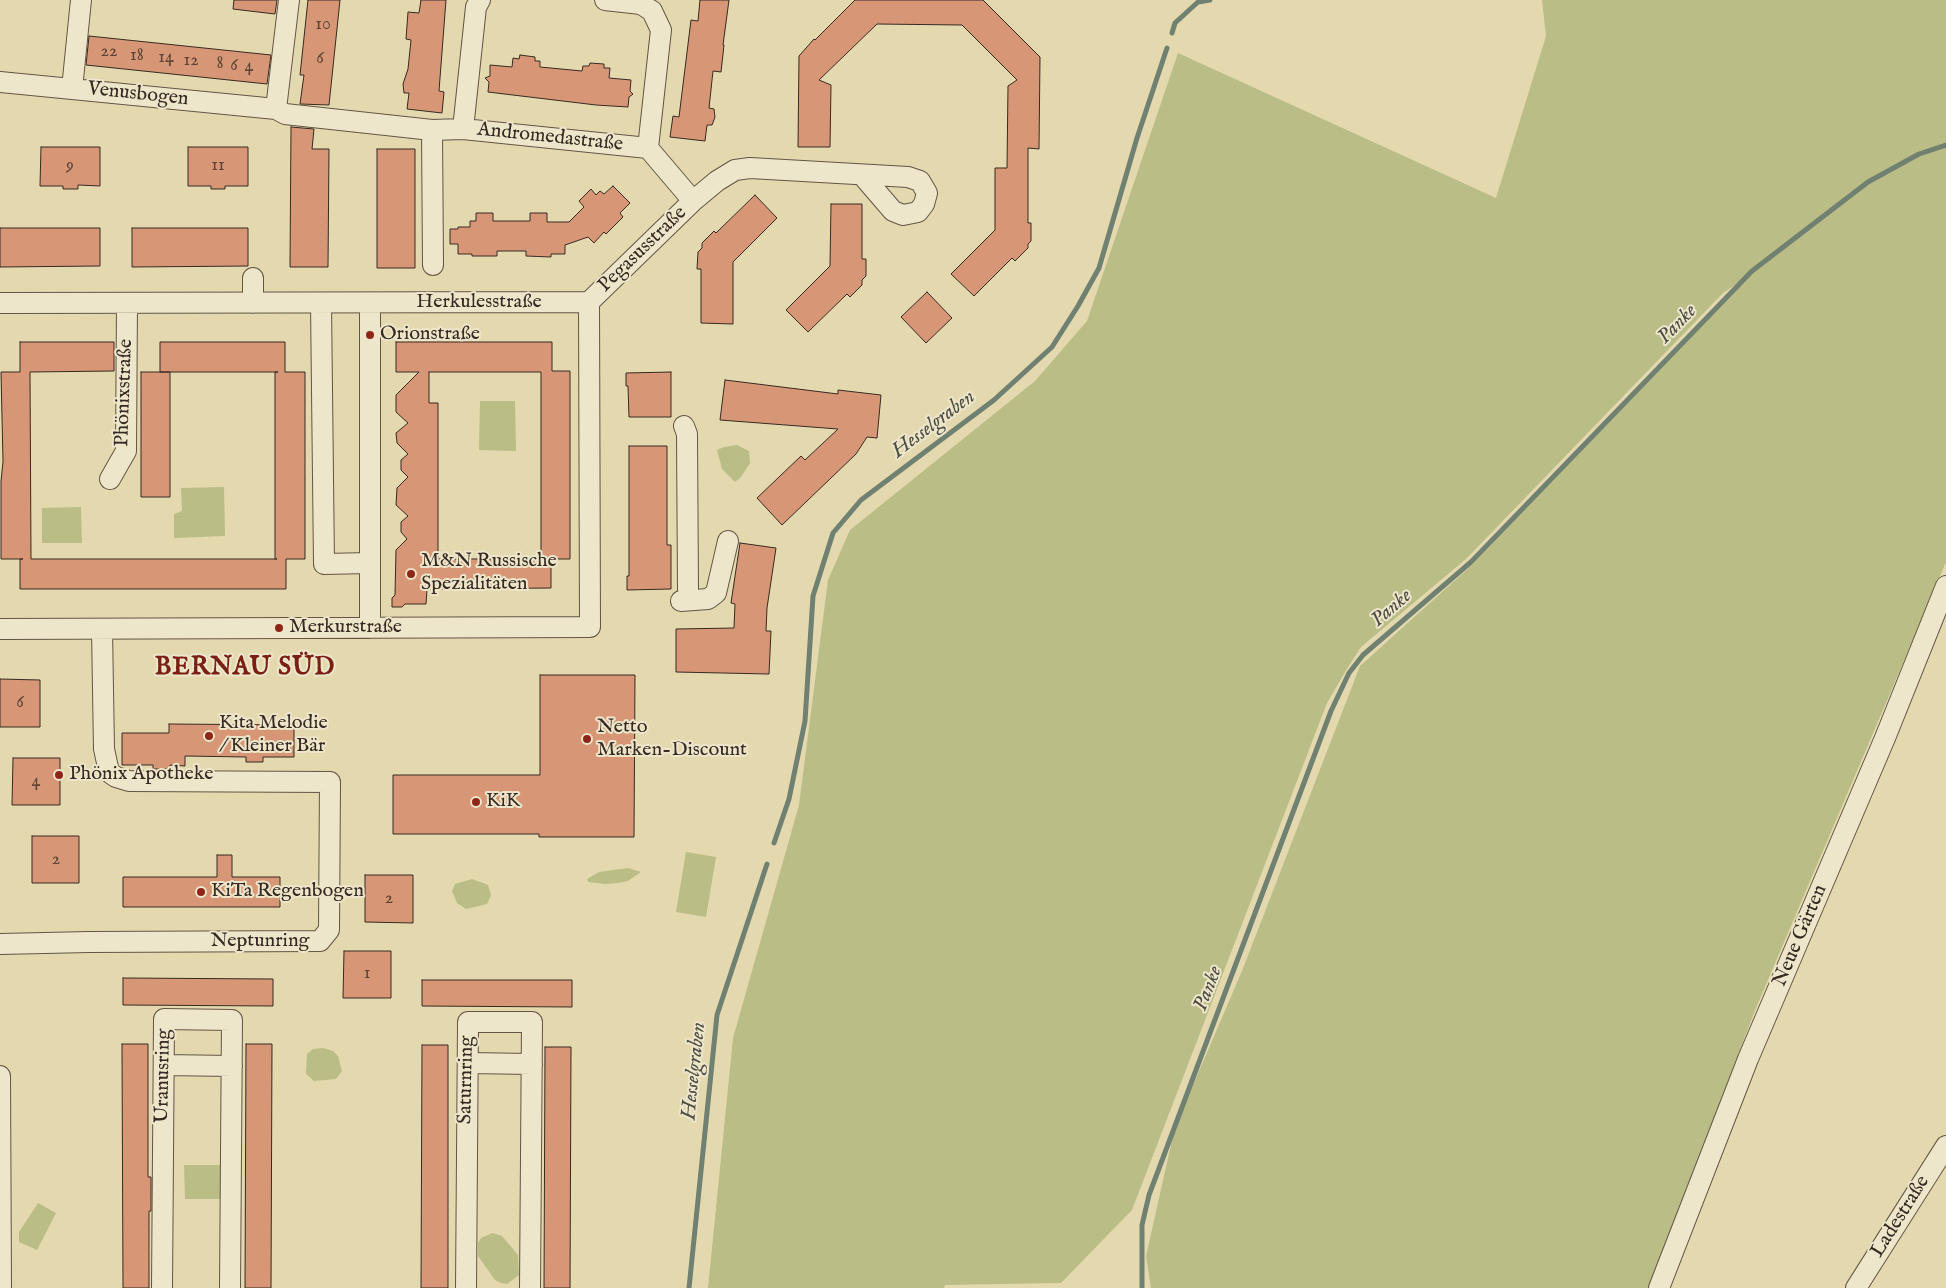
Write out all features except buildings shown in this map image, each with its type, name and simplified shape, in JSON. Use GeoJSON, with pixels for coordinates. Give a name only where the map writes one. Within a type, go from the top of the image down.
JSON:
{"type":"FeatureCollection","features":[{"type":"Feature","properties":{"kind":"street"},"geometry":{"type":"LineString","coordinates":[[72,89],[81,0]]}},
{"type":"Feature","properties":{"kind":"street"},"geometry":{"type":"LineString","coordinates":[[276,109],[289,0]]}},
{"type":"Feature","properties":{"kind":"street","name":"Andromedastraße"},"geometry":{"type":"LineString","coordinates":[[480,0],[476,7],[463,129],[648,148],[693,201]]}},
{"type":"Feature","properties":{"kind":"street","name":"Andromedastraße"},"geometry":{"type":"LineString","coordinates":[[605,0],[641,4],[652,12],[661,30],[648,148]]}},
{"type":"Feature","properties":{"kind":"street","name":"Venusbogen"},"geometry":{"type":"LineString","coordinates":[[0,82],[276,109],[285,114],[432,130],[463,129]]}},
{"type":"Feature","properties":{"kind":"street"},"geometry":{"type":"LineString","coordinates":[[432,130],[433,265]]}},
{"type":"Feature","properties":{"kind":"street","name":"Pegasusstraße"},"geometry":{"type":"LineString","coordinates":[[370,628],[590,627],[589,302],[693,201],[717,181],[736,170],[750,168],[862,176]]}},
{"type":"Feature","properties":{"kind":"street"},"geometry":{"type":"LineString","coordinates":[[253,278],[253,303]]}},
{"type":"Feature","properties":{"kind":"street","name":"Herkulesstraße"},"geometry":{"type":"LineString","coordinates":[[0,303],[589,302]]}},
{"type":"Feature","properties":{"kind":"street"},"geometry":{"type":"LineString","coordinates":[[322,303],[324,564],[370,563]]}},
{"type":"Feature","properties":{"kind":"street"},"geometry":{"type":"LineString","coordinates":[[0,629],[370,628],[370,303]]}},
{"type":"Feature","properties":{"kind":"street","name":"Phönixstraße"},"geometry":{"type":"LineString","coordinates":[[110,479],[126,451],[127,304]]}},
{"type":"Feature","properties":{"kind":"street"},"geometry":{"type":"LineString","coordinates":[[684,426],[687,434],[684,596],[696,601],[708,599],[716,593],[728,542]]}},
{"type":"Feature","properties":{"kind":"street","name":"Neue Gärten"},"geometry":{"type":"LineString","coordinates":[[1659,1288],[1748,1059],[1885,738],[1946,586]]}},
{"type":"Feature","properties":{"kind":"street","name":"Neptunring"},"geometry":{"type":"LineString","coordinates":[[0,944],[320,942],[329,930],[330,782],[129,781],[116,777],[109,772],[104,749],[102,629]]}},
{"type":"Feature","properties":{"kind":"street","name":"Uranusring"},"geometry":{"type":"LineString","coordinates":[[162,1288],[164,1019],[232,1020],[230,1288]]}},
{"type":"Feature","properties":{"kind":"street","name":"Saturnring"},"geometry":{"type":"LineString","coordinates":[[466,1288],[468,1022],[532,1022],[530,1288]]}},
{"type":"Feature","properties":{"kind":"street"},"geometry":{"type":"LineString","coordinates":[[468,1063],[532,1064]]}},
{"type":"Feature","properties":{"kind":"street"},"geometry":{"type":"LineString","coordinates":[[164,1064],[232,1066]]}},
{"type":"Feature","properties":{"kind":"street"},"geometry":{"type":"LineString","coordinates":[[0,1076],[1,1288]]}},
{"type":"Feature","properties":{"kind":"street","name":"Ladestraße"},"geometry":{"type":"LineString","coordinates":[[1856,1288],[1944,1153]]}},
{"type":"Feature","properties":{"kind":"green space"},"geometry":{"type":"Polygon","coordinates":[[[1542,0],[1946,0],[1946,562],[1756,1008],[1648,1288],[1151,1288],[1146,1256],[1175,1127],[1242,971],[1360,666],[1472,565],[1743,280],[1723,293],[1466,559],[1361,647],[1327,703],[1132,1210],[1061,1283],[945,1285],[944,1288],[708,1288],[733,1038],[799,805],[828,580],[850,530],[1035,381],[1087,321],[1178,53],[1496,198],[1546,36],[1542,0]]]}},
{"type":"Feature","properties":{"kind":"green space"},"geometry":{"type":"Polygon","coordinates":[[[480,401],[515,401],[516,451],[479,450],[480,401]]]}},
{"type":"Feature","properties":{"kind":"green space"},"geometry":{"type":"Polygon","coordinates":[[[737,445],[749,451],[750,463],[741,477],[735,482],[722,469],[717,450],[737,445]]]}},
{"type":"Feature","properties":{"kind":"green space"},"geometry":{"type":"Polygon","coordinates":[[[224,487],[225,536],[174,538],[174,514],[182,511],[181,488],[224,487]]]}},
{"type":"Feature","properties":{"kind":"green space"},"geometry":{"type":"Polygon","coordinates":[[[81,507],[82,543],[42,543],[42,508],[81,507]]]}},
{"type":"Feature","properties":{"kind":"green space"},"geometry":{"type":"Polygon","coordinates":[[[686,852],[716,857],[706,917],[676,912],[686,852]]]}},
{"type":"Feature","properties":{"kind":"green space"},"geometry":{"type":"Polygon","coordinates":[[[628,868],[641,872],[628,881],[618,883],[588,882],[587,879],[599,872],[628,868]]]}},
{"type":"Feature","properties":{"kind":"green space"},"geometry":{"type":"Polygon","coordinates":[[[472,879],[488,885],[491,895],[487,904],[466,909],[457,903],[452,891],[455,884],[472,879]]]}},
{"type":"Feature","properties":{"kind":"green space"},"geometry":{"type":"Polygon","coordinates":[[[323,1048],[333,1051],[338,1056],[342,1071],[336,1079],[314,1081],[306,1074],[307,1054],[313,1049],[323,1048]]]}},
{"type":"Feature","properties":{"kind":"green space"},"geometry":{"type":"Polygon","coordinates":[[[184,1165],[222,1165],[222,1199],[185,1199],[184,1165]]]}},
{"type":"Feature","properties":{"kind":"green space"},"geometry":{"type":"Polygon","coordinates":[[[38,1203],[56,1213],[37,1250],[19,1242],[19,1232],[38,1203]]]}},
{"type":"Feature","properties":{"kind":"green space"},"geometry":{"type":"Polygon","coordinates":[[[493,1233],[502,1236],[518,1255],[519,1275],[507,1284],[495,1280],[478,1256],[478,1243],[481,1238],[493,1233]]]}},
{"type":"Feature","properties":{"kind":"waterway","name":"Hesselgraben"},"geometry":{"type":"LineString","coordinates":[[1172,33],[1175,23],[1198,2],[1210,0]]}},
{"type":"Feature","properties":{"kind":"waterway","name":"Hesselgraben"},"geometry":{"type":"LineString","coordinates":[[774,843],[789,799],[805,721],[813,596],[833,533],[861,500],[994,400],[1052,347],[1099,268],[1137,138],[1167,48]]}},
{"type":"Feature","properties":{"kind":"waterway","name":"Panke"},"geometry":{"type":"LineString","coordinates":[[1142,1288],[1142,1225],[1149,1195],[1331,711],[1349,673],[1363,655],[1471,562],[1752,271],[1868,182],[1919,154],[1946,145]]}},
{"type":"Feature","properties":{"kind":"waterway","name":"Hesselgraben"},"geometry":{"type":"LineString","coordinates":[[689,1288],[717,1015],[767,864]]}},
{"type":"Feature","properties":{"kind":"place","name":"Orionstraße"},"geometry":{"type":"Point","coordinates":[370,335]}},
{"type":"Feature","properties":{"kind":"place","name":"M&N Russische Spezialitäten"},"geometry":{"type":"Point","coordinates":[411,574]}},
{"type":"Feature","properties":{"kind":"place","name":"Merkurstraße"},"geometry":{"type":"Point","coordinates":[279,628]}},
{"type":"Feature","properties":{"kind":"place","name":"Kita Melodie / Kleiner Bär"},"geometry":{"type":"Point","coordinates":[209,736]}},
{"type":"Feature","properties":{"kind":"place","name":"Netto Marken-Discount"},"geometry":{"type":"Point","coordinates":[587,739]}},
{"type":"Feature","properties":{"kind":"place","name":"Phönix Apotheke"},"geometry":{"type":"Point","coordinates":[59,775]}},
{"type":"Feature","properties":{"kind":"place","name":"KiK"},"geometry":{"type":"Point","coordinates":[476,802]}},
{"type":"Feature","properties":{"kind":"place","name":"KiTa Regenbogen"},"geometry":{"type":"Point","coordinates":[201,892]}},
{"type":"Feature","properties":{"kind":"district","name":"BERNAU SÜD"},"geometry":{"type":"Point","coordinates":[245,669]}}]}
